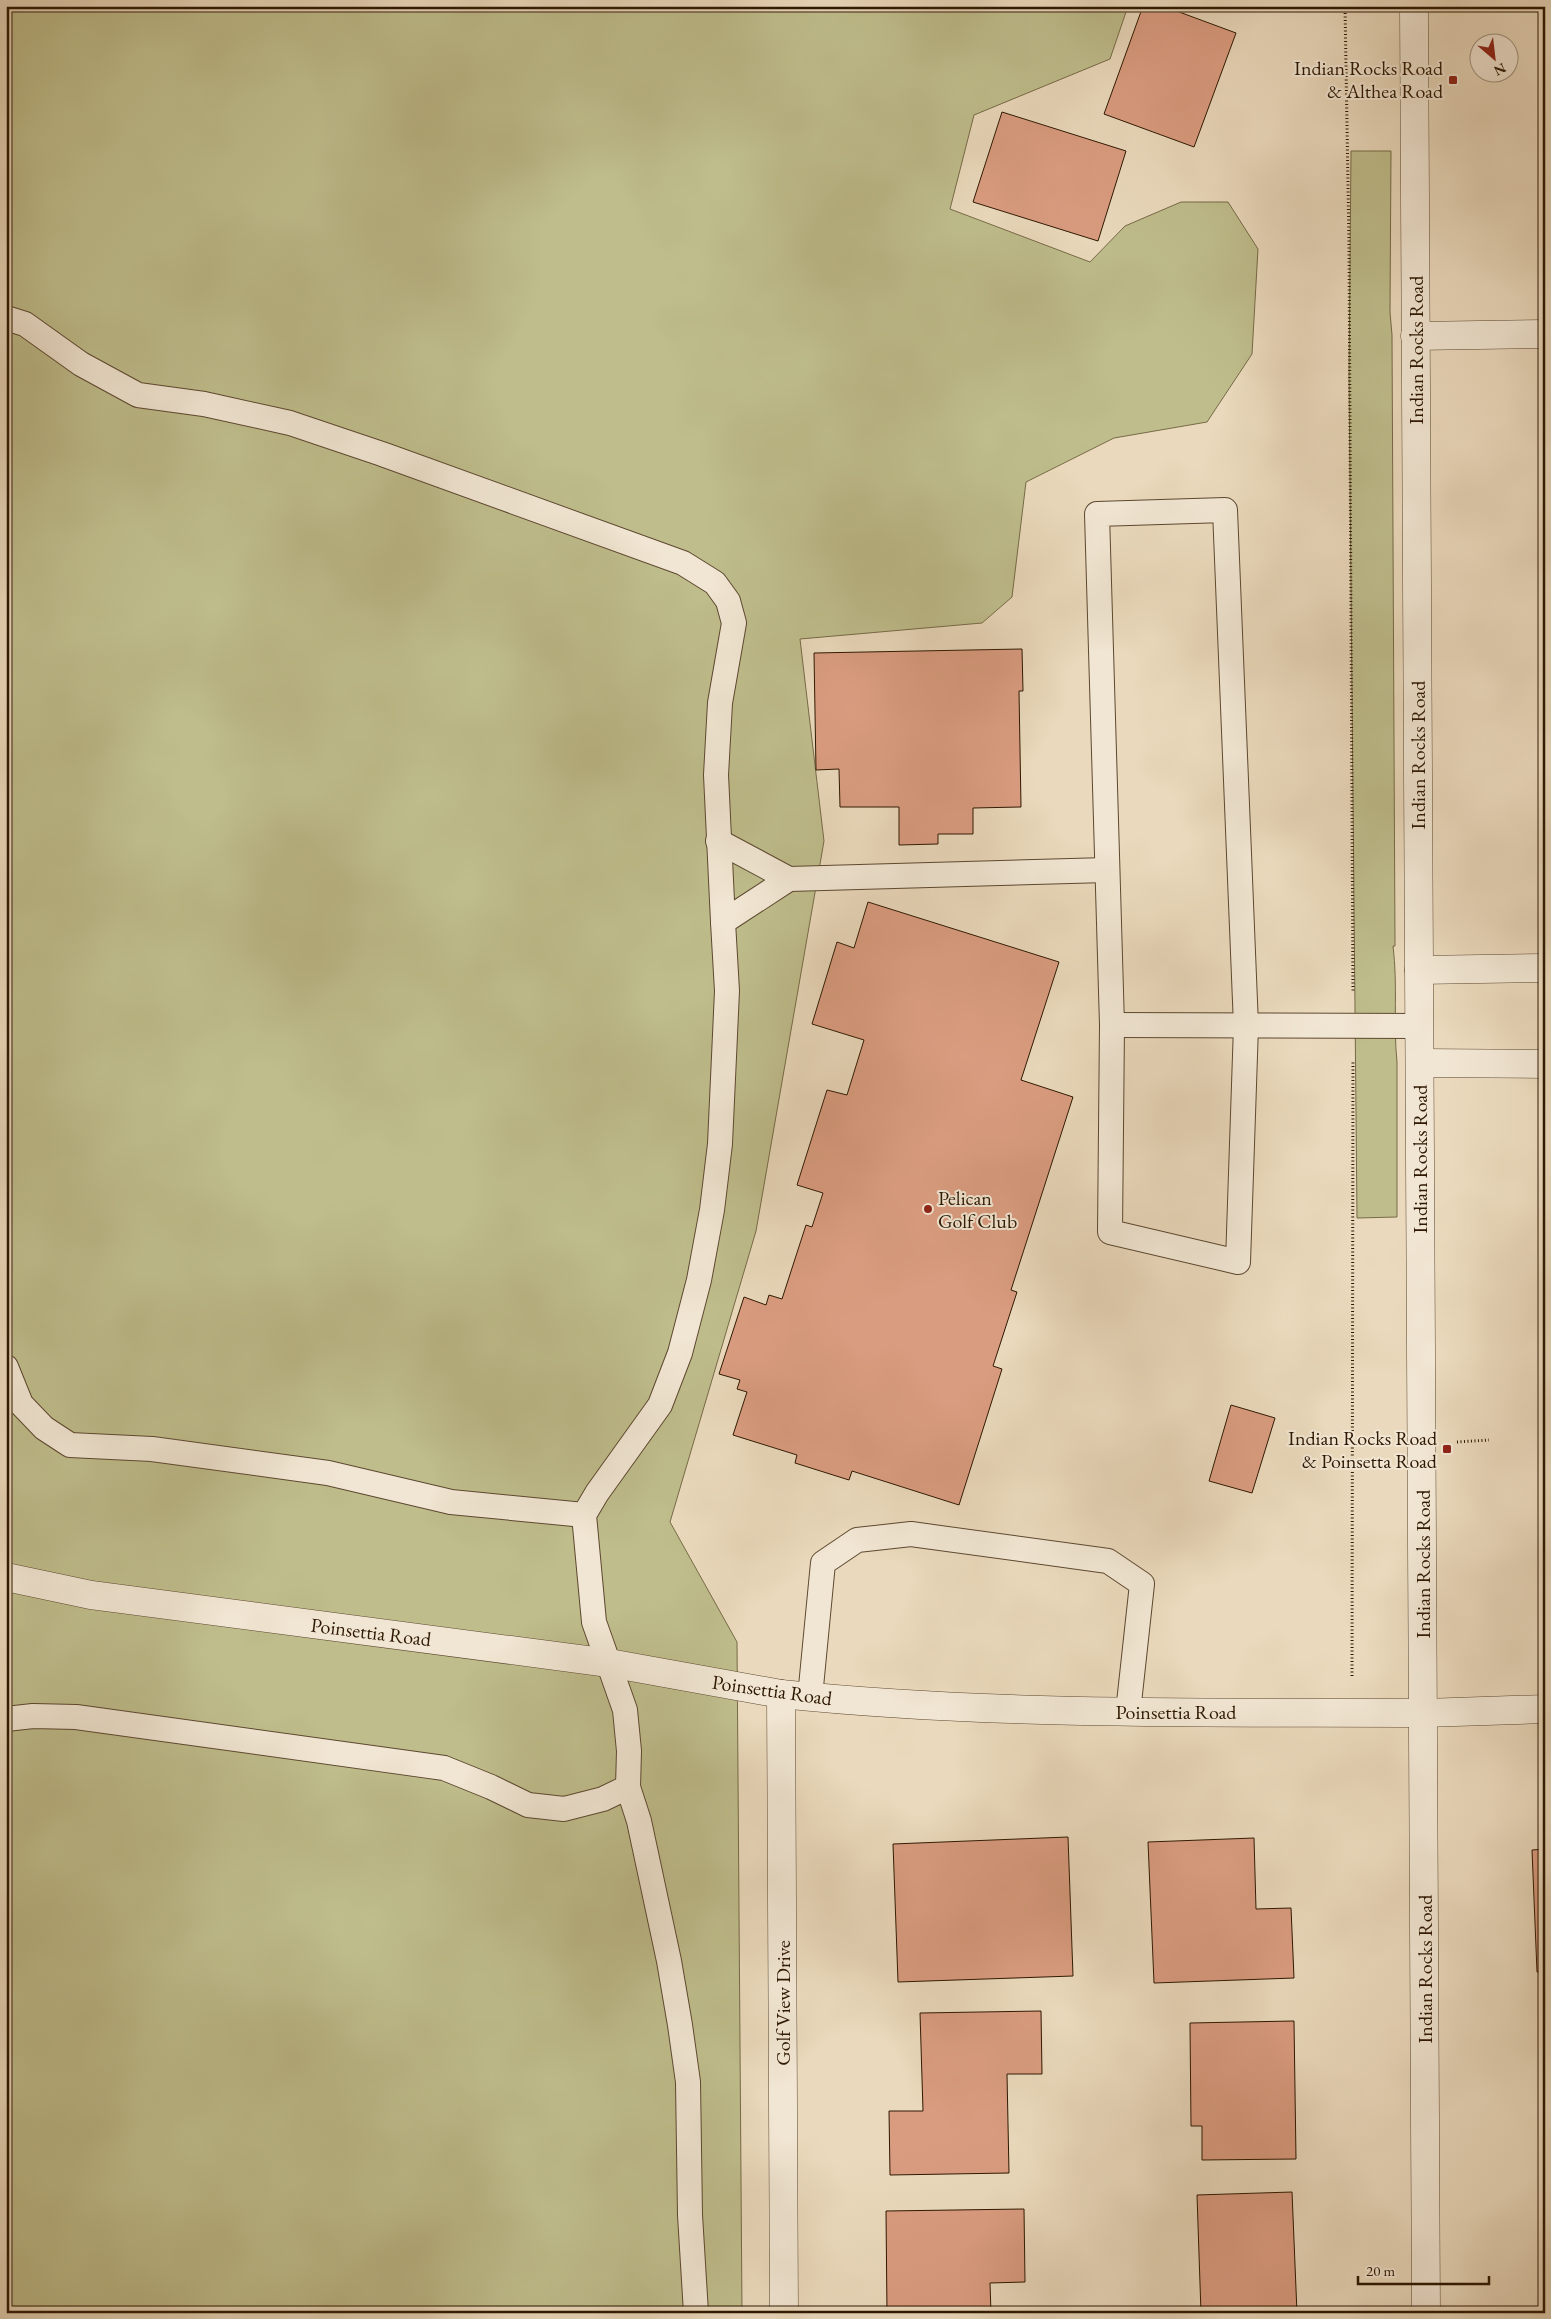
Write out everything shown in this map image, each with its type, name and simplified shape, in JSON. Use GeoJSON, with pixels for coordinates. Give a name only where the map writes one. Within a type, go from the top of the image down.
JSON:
{"type":"FeatureCollection","features":[{"type":"Feature","properties":{"kind":"street","name":"Indian Rocks Road"},"geometry":{"type":"LineString","coordinates":[[1414,6],[1426,2313]]}},
{"type":"Feature","properties":{"kind":"street"},"geometry":{"type":"LineString","coordinates":[[1415,336],[1545,334]]}},
{"type":"Feature","properties":{"kind":"street"},"geometry":{"type":"LineString","coordinates":[[1419,970],[1545,968]]}},
{"type":"Feature","properties":{"kind":"street"},"geometry":{"type":"LineString","coordinates":[[1420,1063],[1545,1064]]}},
{"type":"Feature","properties":{"kind":"street","name":"Poinsettia Road"},"geometry":{"type":"LineString","coordinates":[[6,1577],[91,1595],[609,1663],[781,1694],[810,1697],[953,1708],[1128,1712],[1424,1713],[1545,1709]]}},
{"type":"Feature","properties":{"kind":"street","name":"Golf View Drive"},"geometry":{"type":"LineString","coordinates":[[781,1694],[784,2313]]}},
{"type":"Feature","properties":{"kind":"lane"},"geometry":{"type":"LineString","coordinates":[[6,318],[25,324],[81,364],[138,395],[204,404],[299,426],[683,563],[715,583],[728,602],[734,623],[720,703],[716,776],[727,991],[720,1144],[712,1210],[699,1280],[680,1353],[660,1405],[597,1493],[584,1515],[594,1622],[625,1710],[628,1787],[638,1821],[669,1961],[688,2082],[690,2215],[696,2313]]}},
{"type":"Feature","properties":{"kind":"lane"},"geometry":{"type":"LineString","coordinates":[[1225,510],[1246,1026],[1238,1262],[1110,1232],[1112,1025],[1107,870],[1097,514],[1225,510]]}},
{"type":"Feature","properties":{"kind":"lane"},"geometry":{"type":"LineString","coordinates":[[718,841],[789,879],[1107,870]]}},
{"type":"Feature","properties":{"kind":"lane"},"geometry":{"type":"LineString","coordinates":[[723,922],[789,879]]}},
{"type":"Feature","properties":{"kind":"lane"},"geometry":{"type":"LineString","coordinates":[[1112,1025],[1420,1026]]}},
{"type":"Feature","properties":{"kind":"lane"},"geometry":{"type":"LineString","coordinates":[[6,1367],[21,1404],[44,1428],[70,1445],[152,1449],[328,1474],[450,1502],[584,1515]]}},
{"type":"Feature","properties":{"kind":"lane"},"geometry":{"type":"LineString","coordinates":[[810,1697],[823,1563],[857,1540],[911,1534],[1108,1561],[1142,1584],[1128,1712]]}},
{"type":"Feature","properties":{"kind":"lane"},"geometry":{"type":"LineString","coordinates":[[6,1719],[33,1716],[76,1717],[444,1768],[491,1787],[528,1805],[564,1809],[603,1799],[628,1787]]}},
{"type":"Feature","properties":{"kind":"path"},"geometry":{"type":"LineString","coordinates":[[1345,6],[1349,254],[1353,1026],[1352,1684]]}},
{"type":"Feature","properties":{"kind":"path"},"geometry":{"type":"LineString","coordinates":[[1455,1442],[1489,1440]]}},
{"type":"Feature","properties":{"kind":"shaded area"},"geometry":{"type":"Polygon","coordinates":[[[6,6],[1128,6],[1110,59],[974,115],[950,209],[1090,262],[1125,226],[1181,202],[1228,202],[1258,249],[1252,354],[1207,422],[1114,438],[1026,482],[1012,597],[982,623],[800,639],[824,841],[756,1231],[670,1522],[737,1642],[742,2313],[6,2313],[6,6]]]}},
{"type":"Feature","properties":{"kind":"shaded area"},"geometry":{"type":"Polygon","coordinates":[[[1351,151],[1391,151],[1390,312],[1392,335],[1395,946],[1393,946],[1397,1062],[1397,1217],[1357,1218],[1349,376],[1351,151]]]}},
{"type":"Feature","properties":{"kind":"building"},"geometry":{"type":"Polygon","coordinates":[[[1143,6],[1163,6],[1236,33],[1194,147],[1104,114],[1143,6]]]}},
{"type":"Feature","properties":{"kind":"building"},"geometry":{"type":"Polygon","coordinates":[[[1002,112],[1126,151],[1098,241],[973,202],[1002,112]]]}},
{"type":"Feature","properties":{"kind":"building"},"geometry":{"type":"Polygon","coordinates":[[[1540,181],[1545,181],[1545,238],[1542,238],[1540,181]]]}},
{"type":"Feature","properties":{"kind":"building"},"geometry":{"type":"Polygon","coordinates":[[[1022,649],[1023,691],[1019,691],[1021,807],[973,808],[973,834],[938,834],[938,844],[899,845],[899,807],[840,807],[839,769],[816,770],[814,653],[1022,649]]]}},
{"type":"Feature","properties":{"kind":"building"},"geometry":{"type":"Polygon","coordinates":[[[1542,759],[1545,759],[1545,826],[1542,759]]]}},
{"type":"Feature","properties":{"kind":"building","name":"Pelican Golf Club"},"geometry":{"type":"Polygon","coordinates":[[[868,902],[1059,962],[1021,1080],[1073,1097],[1011,1290],[1017,1292],[993,1366],[1002,1369],[959,1505],[852,1471],[849,1480],[795,1463],[797,1455],[733,1435],[747,1392],[737,1389],[740,1380],[719,1374],[744,1297],[766,1305],[769,1295],[782,1299],[806,1225],[812,1227],[823,1193],[797,1185],[827,1090],[847,1095],[864,1040],[812,1024],[837,942],[854,948],[868,902]]]}},
{"type":"Feature","properties":{"kind":"building"},"geometry":{"type":"Polygon","coordinates":[[[1542,1252],[1545,1252],[1545,1320],[1542,1252]]]}},
{"type":"Feature","properties":{"kind":"building"},"geometry":{"type":"Polygon","coordinates":[[[1231,1405],[1275,1418],[1252,1493],[1209,1481],[1231,1405]]]}},
{"type":"Feature","properties":{"kind":"building"},"geometry":{"type":"Polygon","coordinates":[[[1068,1837],[1073,1976],[898,1982],[893,1844],[1068,1837]]]}},
{"type":"Feature","properties":{"kind":"building"},"geometry":{"type":"Polygon","coordinates":[[[1254,1838],[1256,1909],[1291,1908],[1294,1978],[1154,1983],[1148,1842],[1254,1838]]]}},
{"type":"Feature","properties":{"kind":"building"},"geometry":{"type":"Polygon","coordinates":[[[1545,1849],[1545,1972],[1537,1972],[1532,1850],[1545,1849]]]}},
{"type":"Feature","properties":{"kind":"building"},"geometry":{"type":"Polygon","coordinates":[[[1041,2011],[1042,2074],[1007,2074],[1009,2173],[890,2175],[889,2111],[923,2111],[920,2013],[1041,2011]]]}},
{"type":"Feature","properties":{"kind":"building"},"geometry":{"type":"Polygon","coordinates":[[[1294,2021],[1296,2159],[1202,2160],[1202,2126],[1191,2126],[1190,2023],[1294,2021]]]}},
{"type":"Feature","properties":{"kind":"building"},"geometry":{"type":"Polygon","coordinates":[[[1292,2192],[1297,2313],[1201,2313],[1197,2195],[1292,2192]]]}},
{"type":"Feature","properties":{"kind":"building"},"geometry":{"type":"Polygon","coordinates":[[[1024,2209],[1025,2282],[990,2283],[991,2313],[887,2313],[886,2211],[1024,2209]]]}},
{"type":"Feature","properties":{"kind":"place","name":"Indian Rocks Road & Althea Road"},"geometry":{"type":"Point","coordinates":[1453,80]}},
{"type":"Feature","properties":{"kind":"place","name":"Pelican Golf Club"},"geometry":{"type":"Point","coordinates":[928,1209]}},
{"type":"Feature","properties":{"kind":"place","name":"Indian Rocks Road & Poinsetta Road"},"geometry":{"type":"Point","coordinates":[1447,1449]}}]}
